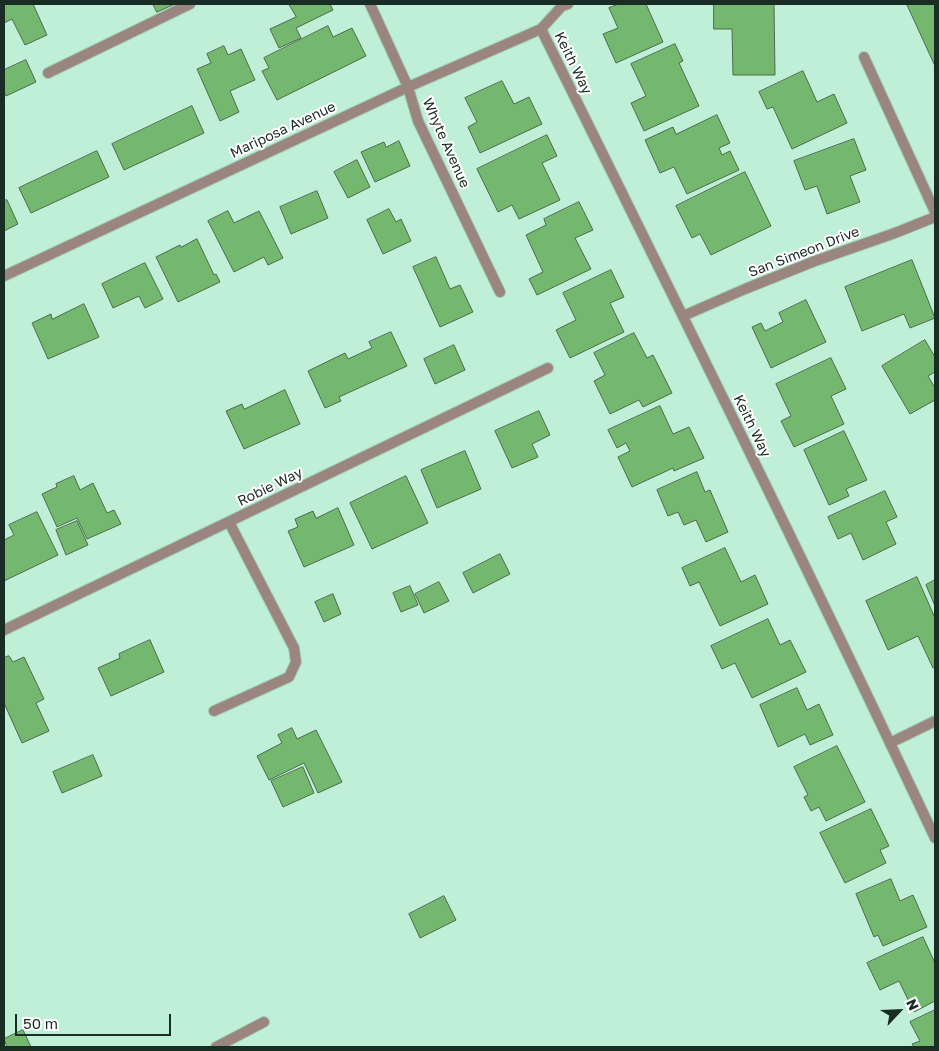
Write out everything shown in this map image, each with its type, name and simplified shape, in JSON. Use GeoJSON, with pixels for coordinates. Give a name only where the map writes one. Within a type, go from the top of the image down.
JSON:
{"type":"FeatureCollection","features":[{"type":"Feature","properties":{"kind":"street"},"geometry":{"type":"LineString","coordinates":[[48,73],[190,4]]}},
{"type":"Feature","properties":{"kind":"street","name":"Whyte Avenue"},"geometry":{"type":"LineString","coordinates":[[370,4],[408,87],[418,121],[500,292]]}},
{"type":"Feature","properties":{"kind":"street","name":"Mariposa Avenue"},"geometry":{"type":"LineString","coordinates":[[4,276],[408,87],[541,29],[562,6],[568,4]]}},
{"type":"Feature","properties":{"kind":"street","name":"Keith Way"},"geometry":{"type":"LineString","coordinates":[[541,29],[683,316],[935,838]]}},
{"type":"Feature","properties":{"kind":"street"},"geometry":{"type":"LineString","coordinates":[[864,57],[935,212]]}},
{"type":"Feature","properties":{"kind":"street","name":"San Simeon Drive"},"geometry":{"type":"LineString","coordinates":[[683,316],[815,261],[935,217]]}},
{"type":"Feature","properties":{"kind":"street","name":"Robie Way"},"geometry":{"type":"LineString","coordinates":[[4,630],[548,368]]}},
{"type":"Feature","properties":{"kind":"street"},"geometry":{"type":"LineString","coordinates":[[214,711],[289,677],[296,662],[294,648],[229,522]]}},
{"type":"Feature","properties":{"kind":"street"},"geometry":{"type":"LineString","coordinates":[[890,743],[935,721]]}},
{"type":"Feature","properties":{"kind":"street"},"geometry":{"type":"LineString","coordinates":[[216,1047],[264,1022]]}},
{"type":"Feature","properties":{"kind":"building"},"geometry":{"type":"Polygon","coordinates":[[[4,4],[33,4],[47,35],[25,45],[12,19],[4,23],[4,4]]]}},
{"type":"Feature","properties":{"kind":"building"},"geometry":{"type":"Polygon","coordinates":[[[153,4],[175,4],[157,12],[153,4]]]}},
{"type":"Feature","properties":{"kind":"building"},"geometry":{"type":"Polygon","coordinates":[[[289,4],[330,4],[333,10],[296,28],[301,38],[279,48],[270,29],[296,17],[289,4]]]}},
{"type":"Feature","properties":{"kind":"building"},"geometry":{"type":"Polygon","coordinates":[[[619,4],[646,4],[663,42],[616,63],[603,34],[618,28],[609,8],[619,4]]]}},
{"type":"Feature","properties":{"kind":"building"},"geometry":{"type":"Polygon","coordinates":[[[714,4],[774,4],[775,75],[733,75],[732,29],[714,29],[714,4]]]}},
{"type":"Feature","properties":{"kind":"building"},"geometry":{"type":"Polygon","coordinates":[[[935,4],[935,66],[907,5],[935,4]]]}},
{"type":"Feature","properties":{"kind":"building"},"geometry":{"type":"Polygon","coordinates":[[[328,26],[333,37],[352,28],[366,56],[277,100],[262,71],[269,68],[264,58],[328,26]]]}},
{"type":"Feature","properties":{"kind":"building"},"geometry":{"type":"Polygon","coordinates":[[[675,44],[683,61],[679,63],[699,106],[644,131],[631,103],[646,96],[631,64],[675,44]]]}},
{"type":"Feature","properties":{"kind":"building"},"geometry":{"type":"Polygon","coordinates":[[[224,46],[228,55],[241,49],[255,80],[230,91],[239,112],[220,121],[197,69],[211,63],[207,54],[224,46]]]}},
{"type":"Feature","properties":{"kind":"building"},"geometry":{"type":"Polygon","coordinates":[[[26,60],[36,82],[6,96],[4,92],[4,70],[26,60]]]}},
{"type":"Feature","properties":{"kind":"building"},"geometry":{"type":"Polygon","coordinates":[[[803,71],[817,102],[834,94],[847,123],[792,149],[773,107],[767,109],[759,92],[803,71]]]}},
{"type":"Feature","properties":{"kind":"building"},"geometry":{"type":"Polygon","coordinates":[[[502,81],[514,104],[529,97],[542,124],[480,153],[468,127],[477,122],[465,98],[502,81]]]}},
{"type":"Feature","properties":{"kind":"building"},"geometry":{"type":"Polygon","coordinates":[[[192,106],[204,133],[124,170],[112,144],[192,106]]]}},
{"type":"Feature","properties":{"kind":"building"},"geometry":{"type":"Polygon","coordinates":[[[717,115],[730,143],[719,148],[722,155],[730,151],[739,170],[687,194],[674,167],[660,173],[645,140],[673,127],[676,134],[717,115]]]}},
{"type":"Feature","properties":{"kind":"building"},"geometry":{"type":"Polygon","coordinates":[[[547,135],[557,156],[542,163],[560,200],[519,219],[512,205],[498,212],[477,169],[547,135]]]}},
{"type":"Feature","properties":{"kind":"building"},"geometry":{"type":"Polygon","coordinates":[[[854,139],[866,170],[850,176],[860,202],[827,214],[817,186],[805,190],[794,161],[854,139]]]}},
{"type":"Feature","properties":{"kind":"building"},"geometry":{"type":"Polygon","coordinates":[[[399,141],[410,166],[375,182],[361,152],[384,142],[386,147],[399,141]]]}},
{"type":"Feature","properties":{"kind":"building"},"geometry":{"type":"Polygon","coordinates":[[[97,151],[109,177],[31,213],[19,188],[97,151]]]}},
{"type":"Feature","properties":{"kind":"building"},"geometry":{"type":"Polygon","coordinates":[[[357,160],[370,187],[348,198],[334,172],[357,160]]]}},
{"type":"Feature","properties":{"kind":"building"},"geometry":{"type":"Polygon","coordinates":[[[745,172],[771,226],[711,255],[700,234],[692,238],[676,206],[745,172]]]}},
{"type":"Feature","properties":{"kind":"building"},"geometry":{"type":"Polygon","coordinates":[[[317,191],[328,218],[291,234],[280,207],[317,191]]]}},
{"type":"Feature","properties":{"kind":"building"},"geometry":{"type":"Polygon","coordinates":[[[7,200],[18,224],[4,231],[4,201],[7,200]]]}},
{"type":"Feature","properties":{"kind":"building"},"geometry":{"type":"Polygon","coordinates":[[[579,202],[593,230],[575,238],[591,269],[537,295],[529,279],[543,272],[526,235],[546,225],[544,219],[579,202]]]}},
{"type":"Feature","properties":{"kind":"building"},"geometry":{"type":"Polygon","coordinates":[[[389,209],[396,222],[401,219],[411,241],[383,254],[367,220],[389,209]]]}},
{"type":"Feature","properties":{"kind":"building"},"geometry":{"type":"Polygon","coordinates":[[[228,211],[234,223],[259,211],[283,258],[268,265],[264,257],[234,272],[208,221],[228,211]]]}},
{"type":"Feature","properties":{"kind":"building"},"geometry":{"type":"Polygon","coordinates":[[[197,239],[214,275],[216,274],[220,282],[178,302],[156,257],[197,239]]]}},
{"type":"Feature","properties":{"kind":"building"},"geometry":{"type":"Polygon","coordinates":[[[436,257],[450,289],[460,285],[473,312],[440,327],[413,267],[436,257]]]}},
{"type":"Feature","properties":{"kind":"building"},"geometry":{"type":"Polygon","coordinates":[[[912,260],[935,318],[910,328],[904,314],[862,331],[845,287],[912,260]]]}},
{"type":"Feature","properties":{"kind":"building"},"geometry":{"type":"Polygon","coordinates":[[[145,263],[163,299],[145,308],[139,296],[113,308],[102,284],[145,263]]]}},
{"type":"Feature","properties":{"kind":"building"},"geometry":{"type":"Polygon","coordinates":[[[611,270],[624,297],[610,303],[624,332],[570,358],[556,330],[576,320],[563,293],[611,270]]]}},
{"type":"Feature","properties":{"kind":"building"},"geometry":{"type":"Polygon","coordinates":[[[806,300],[826,342],[771,368],[752,327],[761,323],[765,331],[783,322],[779,313],[806,300]]]}},
{"type":"Feature","properties":{"kind":"building"},"geometry":{"type":"Polygon","coordinates":[[[84,304],[99,337],[48,359],[32,323],[51,314],[52,319],[84,304]]]}},
{"type":"Feature","properties":{"kind":"building"},"geometry":{"type":"Polygon","coordinates":[[[391,332],[407,366],[339,397],[341,401],[325,408],[308,371],[345,353],[348,359],[372,348],[369,342],[391,332]]]}},
{"type":"Feature","properties":{"kind":"building"},"geometry":{"type":"Polygon","coordinates":[[[634,333],[647,358],[653,355],[672,393],[643,407],[639,400],[610,414],[594,381],[605,375],[594,353],[634,333]]]}},
{"type":"Feature","properties":{"kind":"building"},"geometry":{"type":"Polygon","coordinates":[[[925,340],[935,357],[935,372],[928,376],[935,388],[935,400],[910,414],[882,366],[925,340]]]}},
{"type":"Feature","properties":{"kind":"building"},"geometry":{"type":"Polygon","coordinates":[[[454,345],[465,370],[435,384],[424,359],[454,345]]]}},
{"type":"Feature","properties":{"kind":"building"},"geometry":{"type":"Polygon","coordinates":[[[831,358],[846,389],[831,396],[844,424],[794,447],[781,421],[791,416],[776,384],[831,358]]]}},
{"type":"Feature","properties":{"kind":"building"},"geometry":{"type":"Polygon","coordinates":[[[285,390],[300,424],[244,449],[226,411],[242,404],[244,409],[285,390]]]}},
{"type":"Feature","properties":{"kind":"building"},"geometry":{"type":"Polygon","coordinates":[[[660,406],[673,434],[689,427],[704,458],[674,471],[673,468],[632,487],[618,457],[630,451],[626,443],[617,448],[608,430],[660,406]]]}},
{"type":"Feature","properties":{"kind":"building"},"geometry":{"type":"Polygon","coordinates":[[[539,411],[550,435],[532,444],[538,457],[512,468],[495,431],[539,411]]]}},
{"type":"Feature","properties":{"kind":"building"},"geometry":{"type":"Polygon","coordinates":[[[844,431],[867,480],[846,489],[849,496],[829,505],[804,450],[844,431]]]}},
{"type":"Feature","properties":{"kind":"building"},"geometry":{"type":"Polygon","coordinates":[[[465,451],[481,489],[437,508],[421,470],[465,451]]]}},
{"type":"Feature","properties":{"kind":"building"},"geometry":{"type":"Polygon","coordinates":[[[697,472],[705,492],[710,490],[728,532],[706,542],[696,520],[684,525],[678,512],[668,516],[657,490],[697,472]]]}},
{"type":"Feature","properties":{"kind":"building"},"geometry":{"type":"Polygon","coordinates":[[[74,476],[80,490],[93,483],[107,513],[114,510],[121,524],[87,539],[77,518],[57,527],[42,494],[57,487],[56,484],[74,476]]]}},
{"type":"Feature","properties":{"kind":"building"},"geometry":{"type":"Polygon","coordinates":[[[406,476],[428,523],[372,549],[350,503],[406,476]]]}},
{"type":"Feature","properties":{"kind":"building"},"geometry":{"type":"Polygon","coordinates":[[[885,491],[897,517],[886,522],[896,544],[863,560],[851,533],[838,539],[828,517],[885,491]]]}},
{"type":"Feature","properties":{"kind":"building"},"geometry":{"type":"Polygon","coordinates":[[[338,508],[354,545],[304,567],[288,531],[298,527],[295,519],[313,511],[316,518],[338,508]]]}},
{"type":"Feature","properties":{"kind":"building"},"geometry":{"type":"Polygon","coordinates":[[[37,512],[58,555],[4,581],[4,540],[14,535],[9,525],[37,512]]]}},
{"type":"Feature","properties":{"kind":"building"},"geometry":{"type":"Polygon","coordinates":[[[77,521],[88,545],[66,555],[56,530],[77,521]]]}},
{"type":"Feature","properties":{"kind":"building"},"geometry":{"type":"Polygon","coordinates":[[[725,548],[741,582],[755,575],[768,604],[720,626],[699,582],[690,586],[682,568],[725,548]]]}},
{"type":"Feature","properties":{"kind":"building"},"geometry":{"type":"Polygon","coordinates":[[[500,554],[510,574],[473,593],[463,573],[500,554]]]}},
{"type":"Feature","properties":{"kind":"building"},"geometry":{"type":"Polygon","coordinates":[[[917,577],[935,618],[935,667],[933,668],[918,636],[888,650],[866,601],[917,577]]]}},
{"type":"Feature","properties":{"kind":"building"},"geometry":{"type":"Polygon","coordinates":[[[935,580],[935,606],[926,585],[935,580]]]}},
{"type":"Feature","properties":{"kind":"building"},"geometry":{"type":"Polygon","coordinates":[[[439,582],[449,601],[424,613],[415,594],[439,582]]]}},
{"type":"Feature","properties":{"kind":"building"},"geometry":{"type":"Polygon","coordinates":[[[410,586],[418,605],[401,612],[393,593],[410,586]]]}},
{"type":"Feature","properties":{"kind":"building"},"geometry":{"type":"Polygon","coordinates":[[[333,594],[341,614],[324,622],[315,602],[333,594]]]}},
{"type":"Feature","properties":{"kind":"building"},"geometry":{"type":"Polygon","coordinates":[[[768,619],[780,645],[790,640],[806,672],[752,698],[735,663],[722,669],[711,646],[768,619]]]}},
{"type":"Feature","properties":{"kind":"building"},"geometry":{"type":"Polygon","coordinates":[[[150,640],[164,672],[111,696],[98,668],[120,658],[119,654],[150,640]]]}},
{"type":"Feature","properties":{"kind":"building"},"geometry":{"type":"Polygon","coordinates":[[[9,656],[13,662],[24,657],[44,699],[36,703],[49,731],[22,743],[4,703],[4,658],[9,656]]]}},
{"type":"Feature","properties":{"kind":"building"},"geometry":{"type":"Polygon","coordinates":[[[797,688],[807,710],[819,704],[833,735],[810,745],[805,734],[778,747],[760,705],[797,688]]]}},
{"type":"Feature","properties":{"kind":"building"},"geometry":{"type":"Polygon","coordinates":[[[292,728],[297,739],[316,730],[342,782],[318,793],[304,763],[269,780],[257,756],[282,743],[278,735],[292,728]]]}},
{"type":"Feature","properties":{"kind":"building"},"geometry":{"type":"Polygon","coordinates":[[[837,746],[865,802],[826,821],[819,807],[811,811],[804,797],[808,795],[794,767],[837,746]]]}},
{"type":"Feature","properties":{"kind":"building"},"geometry":{"type":"Polygon","coordinates":[[[93,755],[102,776],[62,793],[53,772],[93,755]]]}},
{"type":"Feature","properties":{"kind":"building"},"geometry":{"type":"Polygon","coordinates":[[[303,767],[314,793],[283,807],[271,781],[303,767]]]}},
{"type":"Feature","properties":{"kind":"building"},"geometry":{"type":"Polygon","coordinates":[[[871,809],[889,846],[880,850],[886,863],[845,883],[820,833],[871,809]]]}},
{"type":"Feature","properties":{"kind":"building"},"geometry":{"type":"Polygon","coordinates":[[[891,879],[900,901],[913,895],[927,927],[883,946],[878,935],[874,937],[856,894],[891,879]]]}},
{"type":"Feature","properties":{"kind":"building"},"geometry":{"type":"Polygon","coordinates":[[[444,896],[456,920],[420,938],[409,914],[444,896]]]}},
{"type":"Feature","properties":{"kind":"building"},"geometry":{"type":"Polygon","coordinates":[[[923,937],[935,963],[935,1001],[914,1012],[899,981],[880,990],[867,963],[923,937]]]}},
{"type":"Feature","properties":{"kind":"building"},"geometry":{"type":"Polygon","coordinates":[[[935,1010],[935,1047],[914,1047],[912,1044],[920,1041],[910,1022],[935,1010]]]}},
{"type":"Feature","properties":{"kind":"building"},"geometry":{"type":"Polygon","coordinates":[[[23,1030],[31,1047],[7,1047],[4,1039],[23,1030]]]}}]}
